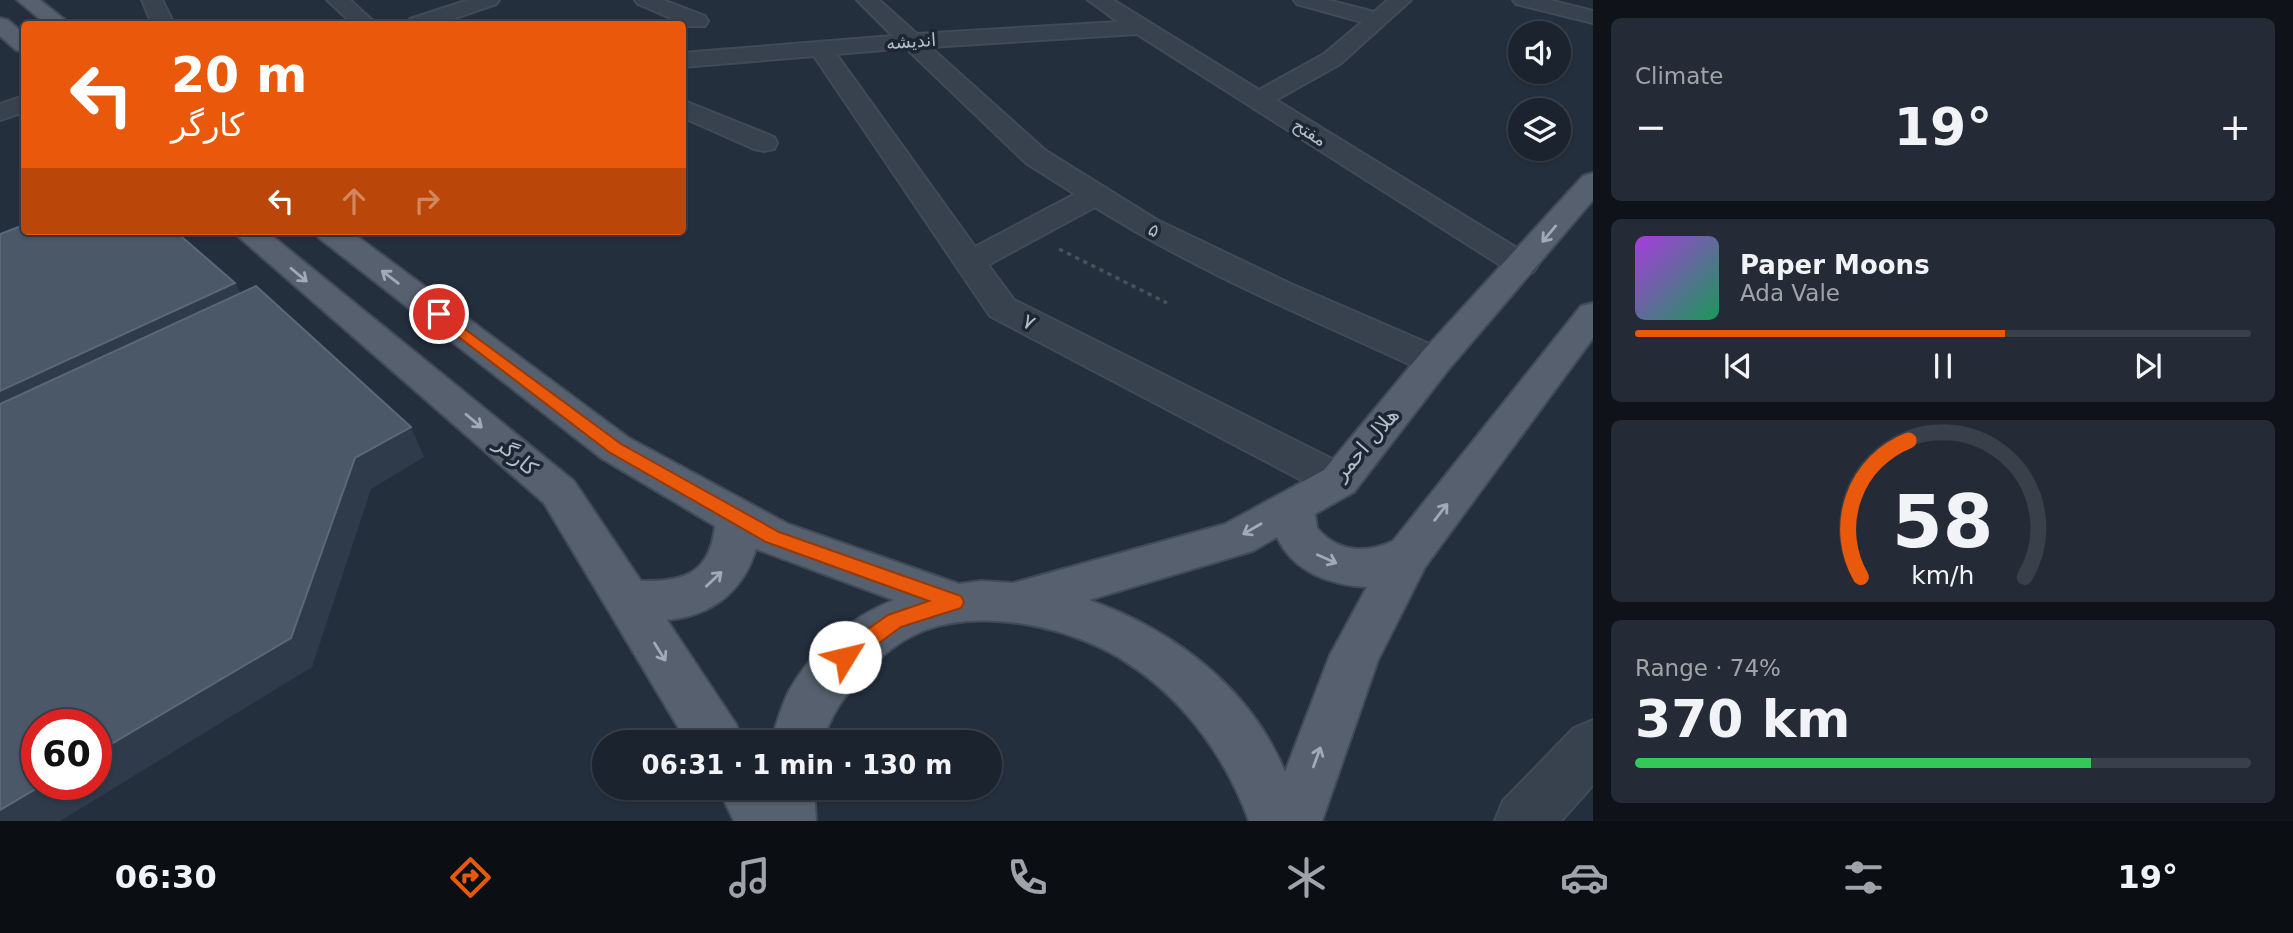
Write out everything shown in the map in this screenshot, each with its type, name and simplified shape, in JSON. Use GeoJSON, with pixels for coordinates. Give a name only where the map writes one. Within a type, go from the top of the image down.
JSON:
{"type":"FeatureCollection","features":[{"type":"Feature","properties":{"kind":"main road"},"geometry":{"type":"LineString","coordinates":[[27,0],[55,21]]}},
{"type":"Feature","properties":{"kind":"main road"},"geometry":{"type":"LineString","coordinates":[[0,25],[21,43]]}},
{"type":"Feature","properties":{"kind":"main road","name":"هلال احمر"},"geometry":{"type":"LineString","coordinates":[[1018,600],[1237,538],[1339,481],[1435,361],[1593,182]]}},
{"type":"Feature","properties":{"kind":"main road","name":"کارگر"},"geometry":{"type":"LineString","coordinates":[[252,235],[559,492],[709,730]]}},
{"type":"Feature","properties":{"kind":"main road"},"geometry":{"type":"LineString","coordinates":[[335,235],[615,448],[772,537],[954,602]]}},
{"type":"Feature","properties":{"kind":"main road"},"geometry":{"type":"LineString","coordinates":[[1294,821],[1355,655],[1409,554],[1593,314]]}},
{"type":"Feature","properties":{"kind":"main road"},"geometry":{"type":"LineString","coordinates":[[1294,506],[1295,529],[1308,549],[1325,560],[1349,567],[1379,567],[1409,554]]}},
{"type":"Feature","properties":{"kind":"main road"},"geometry":{"type":"LineString","coordinates":[[628,601],[673,601],[688,598],[710,585],[727,567],[737,543],[738,517]]}},
{"type":"Feature","properties":{"kind":"main road"},"geometry":{"type":"LineString","coordinates":[[801,730],[807,709],[845,657],[895,621],[954,602],[1018,600],[1084,617],[1149,649],[1207,699],[1254,765],[1277,821]]}},
{"type":"Feature","properties":{"kind":"main road"},"geometry":{"type":"LineString","coordinates":[[753,800],[766,821]]}},
{"type":"Feature","properties":{"kind":"main road"},"geometry":{"type":"LineString","coordinates":[[787,800],[788,821]]}},
{"type":"Feature","properties":{"kind":"street"},"geometry":{"type":"LineString","coordinates":[[152,0],[162,21]]}},
{"type":"Feature","properties":{"kind":"street"},"geometry":{"type":"LineString","coordinates":[[337,0],[362,21]]}},
{"type":"Feature","properties":{"kind":"street"},"geometry":{"type":"LineString","coordinates":[[427,21],[489,0]]}},
{"type":"Feature","properties":{"kind":"street"},"geometry":{"type":"LineString","coordinates":[[645,0],[697,22]]}},
{"type":"Feature","properties":{"kind":"street","name":"۵"},"geometry":{"type":"LineString","coordinates":[[867,0],[1036,157],[1146,226],[1435,361]]}},
{"type":"Feature","properties":{"kind":"street","name":"مفتح"},"geometry":{"type":"LineString","coordinates":[[1098,0],[1522,265]]}},
{"type":"Feature","properties":{"kind":"street"},"geometry":{"type":"LineString","coordinates":[[1304,0],[1378,20]]}},
{"type":"Feature","properties":{"kind":"street"},"geometry":{"type":"LineString","coordinates":[[1258,100],[1332,60],[1401,0]]}},
{"type":"Feature","properties":{"kind":"street"},"geometry":{"type":"LineString","coordinates":[[1523,0],[1593,17]]}},
{"type":"Feature","properties":{"kind":"street"},"geometry":{"type":"LineString","coordinates":[[636,21],[668,10]]}},
{"type":"Feature","properties":{"kind":"street","name":"اندیشه"},"geometry":{"type":"LineString","coordinates":[[686,60],[911,41],[1141,27]]}},
{"type":"Feature","properties":{"kind":"street","name":"۷"},"geometry":{"type":"LineString","coordinates":[[820,48],[1002,308],[1339,481]]}},
{"type":"Feature","properties":{"kind":"street"},"geometry":{"type":"LineString","coordinates":[[0,112],[21,105]]}},
{"type":"Feature","properties":{"kind":"street"},"geometry":{"type":"LineString","coordinates":[[686,109],[764,143]]}},
{"type":"Feature","properties":{"kind":"street"},"geometry":{"type":"LineString","coordinates":[[970,262],[1096,195]]}},
{"type":"Feature","properties":{"kind":"street"},"geometry":{"type":"LineString","coordinates":[[1523,821],[1593,746]]}},
{"type":"Feature","properties":{"kind":"path"},"geometry":{"type":"LineString","coordinates":[[1026,232],[1167,303]]}},
{"type":"Feature","properties":{"kind":"building"},"geometry":{"type":"Polygon","coordinates":[[[21,226],[21,235],[180,235],[235,283],[0,391],[0,234],[21,226]]]}},
{"type":"Feature","properties":{"kind":"building"},"geometry":{"type":"Polygon","coordinates":[[[256,286],[411,427],[355,458],[291,638],[112,744],[112,709],[21,709],[21,798],[0,810],[0,404],[256,286]]]}},
{"type":"Feature","properties":{"kind":"route"},"geometry":{"type":"LineString","coordinates":[[439,314],[615,448],[772,537],[954,602],[895,621],[845,657]]}}]}
